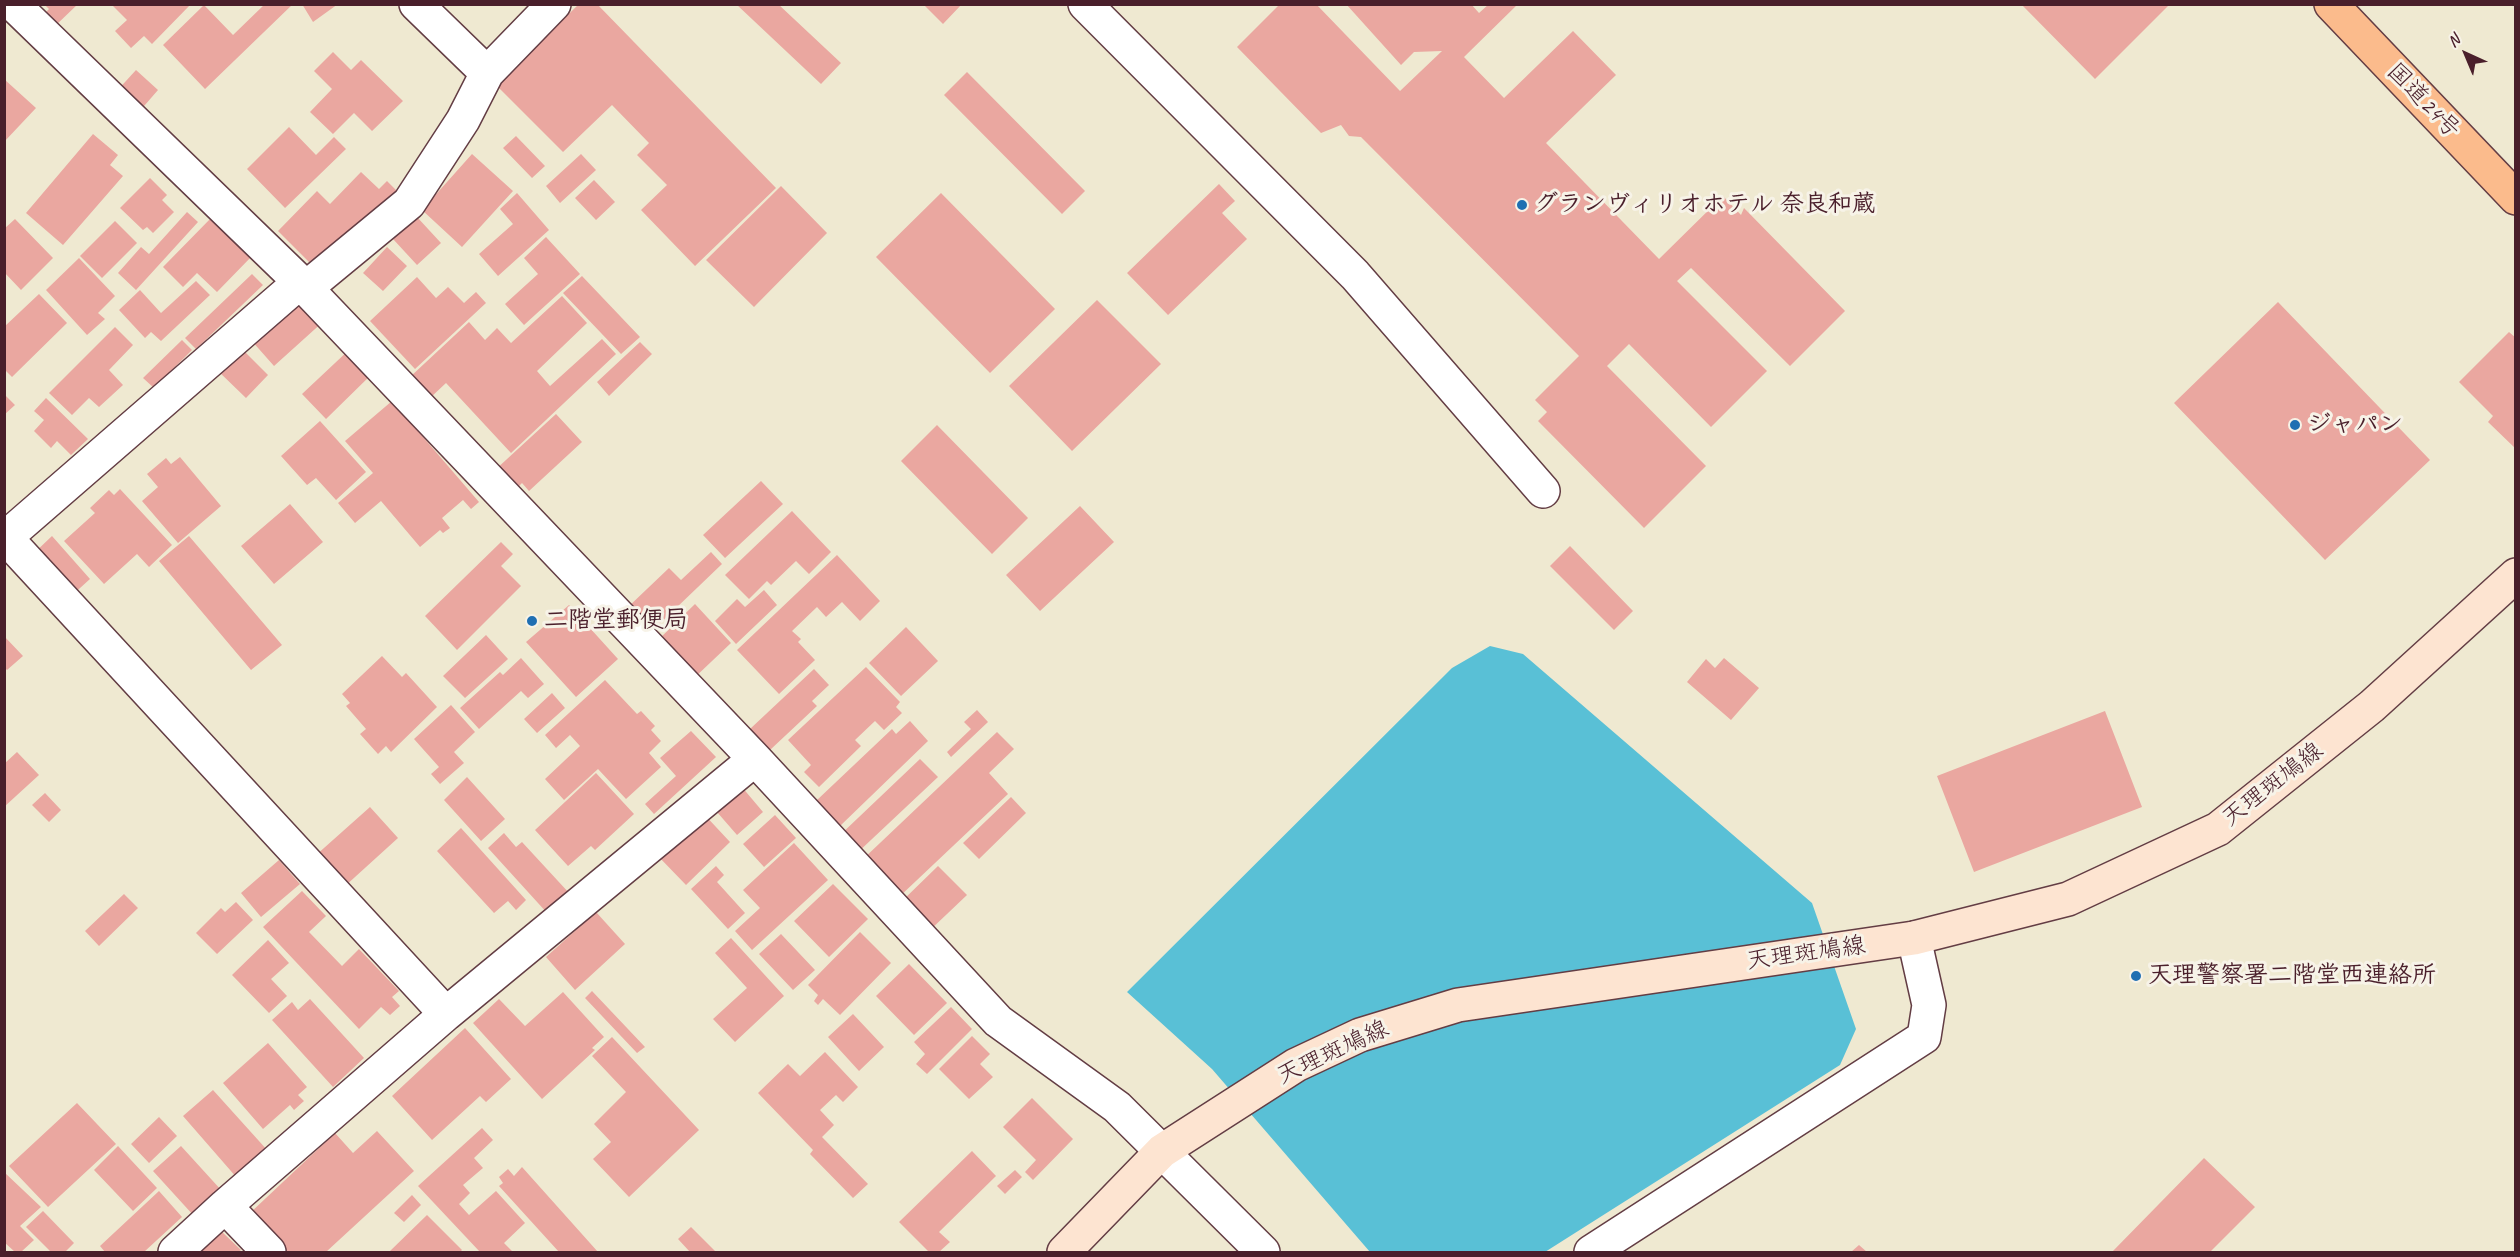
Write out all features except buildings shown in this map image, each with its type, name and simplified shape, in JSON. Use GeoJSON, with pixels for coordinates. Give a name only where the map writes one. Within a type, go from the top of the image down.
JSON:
{"type":"FeatureCollection","features":[{"type":"Feature","properties":{"kind":"highway","name":"国道24号"},"geometry":{"type":"LineString","coordinates":[[2331,4],[2516,198]]}},
{"type":"Feature","properties":{"kind":"main road","name":"天理斑鳩線"},"geometry":{"type":"LineString","coordinates":[[1064,1252],[1162,1151],[1296,1065],[1360,1035],[1458,1005],[1914,938],[2068,899],[2218,829],[2372,706],[2516,575]]}},
{"type":"Feature","properties":{"kind":"street"},"geometry":{"type":"LineString","coordinates":[[13,4],[303,285],[756,759],[998,1021],[1117,1107],[1263,1252]]}},
{"type":"Feature","properties":{"kind":"street"},"geometry":{"type":"LineString","coordinates":[[416,4],[487,73]]}},
{"type":"Feature","properties":{"kind":"street"},"geometry":{"type":"LineString","coordinates":[[446,1014],[5,538],[303,285],[409,203],[463,120],[487,73],[554,4]]}},
{"type":"Feature","properties":{"kind":"street"},"geometry":{"type":"LineString","coordinates":[[1085,4],[1355,275],[1543,491]]}},
{"type":"Feature","properties":{"kind":"street"},"geometry":{"type":"LineString","coordinates":[[175,1252],[446,1014],[756,759]]}},
{"type":"Feature","properties":{"kind":"street"},"geometry":{"type":"LineString","coordinates":[[1591,1252],[1924,1037],[1929,1005],[1914,938]]}},
{"type":"Feature","properties":{"kind":"street"},"geometry":{"type":"LineString","coordinates":[[225,1206],[269,1252]]}},
{"type":"Feature","properties":{"kind":"water"},"geometry":{"type":"Polygon","coordinates":[[[1490,646],[1523,654],[1812,903],[1856,1029],[1840,1065],[1545,1252],[1370,1252],[1212,1069],[1127,992],[1452,668],[1490,646]]]}},
{"type":"Feature","properties":{"kind":"place","name":"グランヴィリオホテル 奈良和蔵"},"geometry":{"type":"Point","coordinates":[1522,205]}},
{"type":"Feature","properties":{"kind":"place","name":"ジャパン"},"geometry":{"type":"Point","coordinates":[2295,425]}},
{"type":"Feature","properties":{"kind":"place","name":"二階堂郵便局"},"geometry":{"type":"Point","coordinates":[532,621]}},
{"type":"Feature","properties":{"kind":"place","name":"天理警察署二階堂西連絡所"},"geometry":{"type":"Point","coordinates":[2136,976]}}]}
